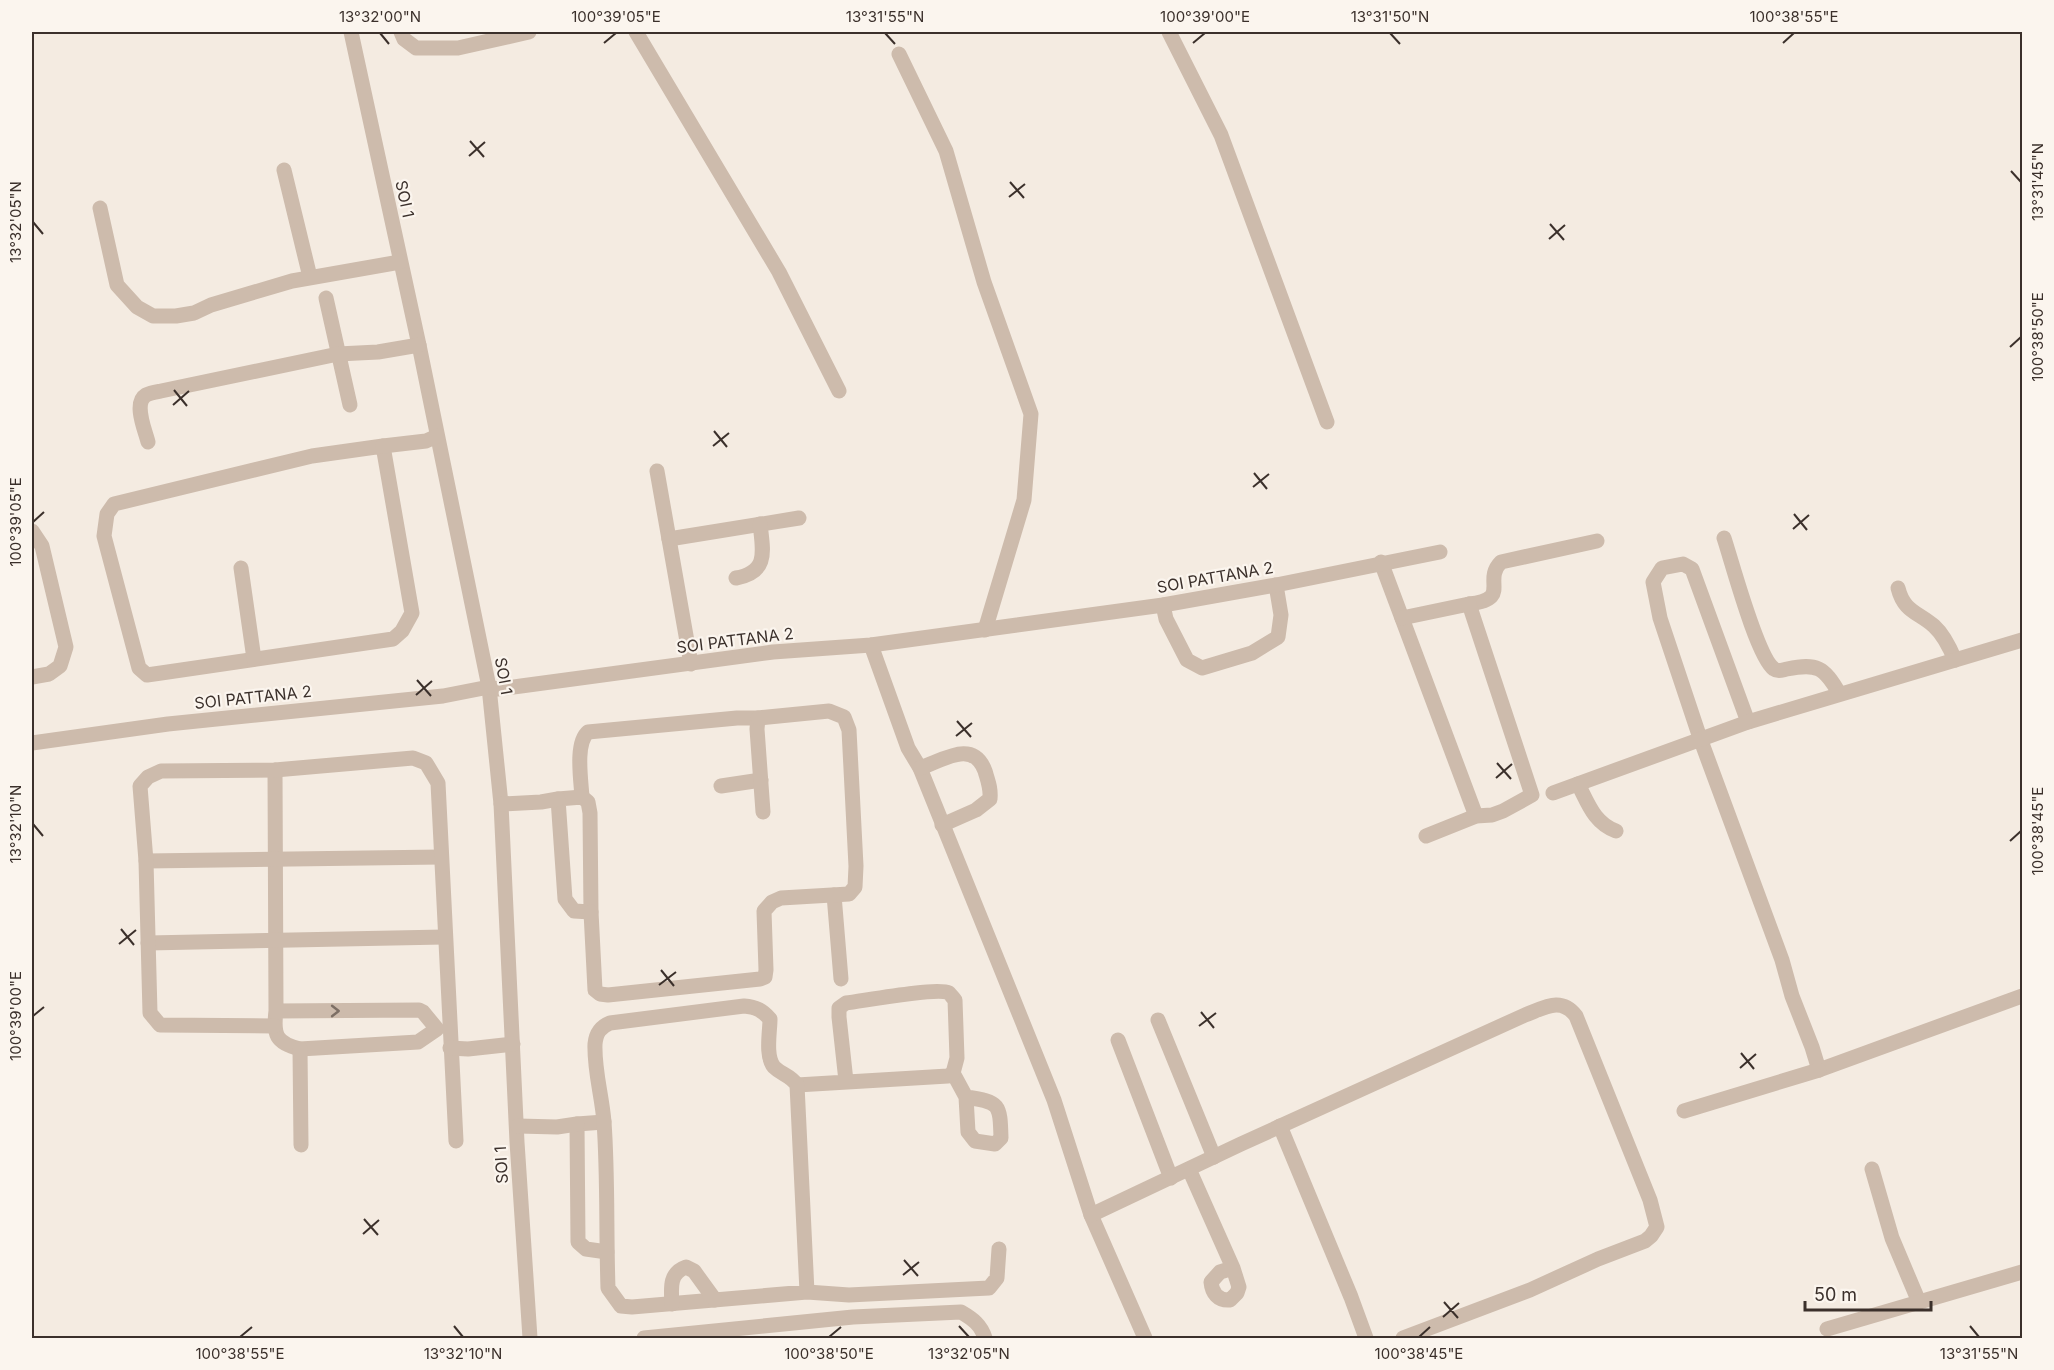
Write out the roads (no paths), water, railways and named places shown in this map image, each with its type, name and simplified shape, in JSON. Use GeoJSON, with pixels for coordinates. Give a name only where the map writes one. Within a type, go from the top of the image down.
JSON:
{"type":"FeatureCollection","features":[{"type":"Feature","properties":{"kind":"street","name":"SOI 1"},"geometry":{"type":"LineString","coordinates":[[351,32],[419,345],[489,687],[501,804],[530,1338]]}},
{"type":"Feature","properties":{"kind":"street"},"geometry":{"type":"LineString","coordinates":[[401,32],[404,39],[416,48],[458,48],[530,32]]}},
{"type":"Feature","properties":{"kind":"street"},"geometry":{"type":"LineString","coordinates":[[636,32],[779,272],[839,391]]}},
{"type":"Feature","properties":{"kind":"street"},"geometry":{"type":"LineString","coordinates":[[1169,32],[1221,135],[1327,422]]}},
{"type":"Feature","properties":{"kind":"street"},"geometry":{"type":"LineString","coordinates":[[899,54],[946,152],[984,282],[1031,414],[1024,500],[985,630]]}},
{"type":"Feature","properties":{"kind":"street"},"geometry":{"type":"LineString","coordinates":[[284,170],[310,277]]}},
{"type":"Feature","properties":{"kind":"street"},"geometry":{"type":"LineString","coordinates":[[100,208],[117,285],[137,307],[153,316],[194,313],[211,305],[292,280],[400,262]]}},
{"type":"Feature","properties":{"kind":"street"},"geometry":{"type":"LineString","coordinates":[[326,298],[350,405]]}},
{"type":"Feature","properties":{"kind":"street"},"geometry":{"type":"LineString","coordinates":[[148,442],[140,408],[141,401],[146,395],[160,390],[338,354],[378,352],[419,345]]}},
{"type":"Feature","properties":{"kind":"street"},"geometry":{"type":"LineString","coordinates":[[384,446],[412,614],[402,632],[393,639],[147,675],[139,668],[104,536],[107,514],[114,504],[312,456],[384,446],[426,441],[437,436]]}},
{"type":"Feature","properties":{"kind":"street"},"geometry":{"type":"LineString","coordinates":[[657,471],[691,664]]}},
{"type":"Feature","properties":{"kind":"street"},"geometry":{"type":"LineString","coordinates":[[669,539],[799,518]]}},
{"type":"Feature","properties":{"kind":"street"},"geometry":{"type":"LineString","coordinates":[[736,578],[754,572],[760,564],[763,553],[760,524]]}},
{"type":"Feature","properties":{"kind":"street"},"geometry":{"type":"LineString","coordinates":[[32,531],[42,546],[66,647],[60,666],[49,674],[32,677]]}},
{"type":"Feature","properties":{"kind":"street"},"geometry":{"type":"LineString","coordinates":[[1724,538],[1766,660],[1779,671],[1814,666],[1824,671],[1839,693]]}},
{"type":"Feature","properties":{"kind":"street"},"geometry":{"type":"LineString","coordinates":[[1402,618],[1486,602],[1493,594],[1497,567],[1502,562],[1597,541]]}},
{"type":"Feature","properties":{"kind":"street","name":"SOI PATTANA 2"},"geometry":{"type":"LineString","coordinates":[[32,743],[168,724],[443,696],[489,687],[498,689],[521,687],[772,652],[871,645],[985,630],[1164,605],[1383,569],[1440,552]]}},
{"type":"Feature","properties":{"kind":"street"},"geometry":{"type":"LineString","coordinates":[[1748,722],[1692,569],[1683,564],[1662,568],[1653,582],[1660,618],[1700,738],[1782,960],[1791,996],[1819,1070]]}},
{"type":"Feature","properties":{"kind":"street"},"geometry":{"type":"LineString","coordinates":[[241,568],[254,659]]}},
{"type":"Feature","properties":{"kind":"street"},"geometry":{"type":"LineString","coordinates":[[1383,569],[1476,816]]}},
{"type":"Feature","properties":{"kind":"street"},"geometry":{"type":"LineString","coordinates":[[1164,605],[1166,619],[1187,660],[1202,668],[1252,653],[1278,637],[1281,615],[1276,585]]}},
{"type":"Feature","properties":{"kind":"street"},"geometry":{"type":"LineString","coordinates":[[1898,588],[1901,601],[1936,628],[1949,646],[1955,660]]}},
{"type":"Feature","properties":{"kind":"street"},"geometry":{"type":"LineString","coordinates":[[1426,836],[1476,816],[1492,815],[1503,811],[1532,795],[1469,604]]}},
{"type":"Feature","properties":{"kind":"street"},"geometry":{"type":"LineString","coordinates":[[1553,793],[1748,722],[2022,640]]}},
{"type":"Feature","properties":{"kind":"street"},"geometry":{"type":"LineString","coordinates":[[871,645],[908,748],[925,766],[948,822],[1145,1338]]}},
{"type":"Feature","properties":{"kind":"street"},"geometry":{"type":"LineString","coordinates":[[501,804],[582,797],[588,802],[595,990],[600,994],[760,980],[765,977],[764,911],[772,902],[781,898],[849,894],[855,887],[856,866],[849,730],[844,717],[829,711],[588,732],[583,736],[581,745],[582,797]]}},
{"type":"Feature","properties":{"kind":"street"},"geometry":{"type":"LineString","coordinates":[[758,718],[763,812]]}},
{"type":"Feature","properties":{"kind":"street"},"geometry":{"type":"LineString","coordinates":[[925,766],[960,753],[969,754],[982,763],[991,789],[990,799],[976,810],[948,822]]}},
{"type":"Feature","properties":{"kind":"street"},"geometry":{"type":"LineString","coordinates":[[444,1029],[419,1010],[160,1025],[150,1013],[146,861],[140,786],[148,777],[161,771],[274,771],[412,758],[426,763],[438,783],[444,937],[444,1029],[450,1048],[456,1141]]}},
{"type":"Feature","properties":{"kind":"street"},"geometry":{"type":"LineString","coordinates":[[274,771],[275,1019],[280,1041],[285,1045],[300,1049],[418,1042],[444,1029]]}},
{"type":"Feature","properties":{"kind":"street"},"geometry":{"type":"LineString","coordinates":[[721,786],[761,780]]}},
{"type":"Feature","properties":{"kind":"street"},"geometry":{"type":"LineString","coordinates":[[1578,784],[1598,821],[1616,831]]}},
{"type":"Feature","properties":{"kind":"street"},"geometry":{"type":"LineString","coordinates":[[558,799],[565,899],[574,911],[591,912]]}},
{"type":"Feature","properties":{"kind":"street"},"geometry":{"type":"LineString","coordinates":[[146,861],[441,857]]}},
{"type":"Feature","properties":{"kind":"street"},"geometry":{"type":"LineString","coordinates":[[834,895],[841,979]]}},
{"type":"Feature","properties":{"kind":"street"},"geometry":{"type":"LineString","coordinates":[[148,943],[444,937]]}},
{"type":"Feature","properties":{"kind":"street"},"geometry":{"type":"LineString","coordinates":[[846,1081],[838,1017],[839,1008],[842,1005],[941,992],[949,993],[955,1000],[957,1058],[953,1073],[966,1097]]}},
{"type":"Feature","properties":{"kind":"street"},"geometry":{"type":"LineString","coordinates":[[1684,1111],[1819,1070],[2022,996]]}},
{"type":"Feature","properties":{"kind":"street"},"geometry":{"type":"LineString","coordinates":[[1098,1211],[1133,1197],[1280,1126],[1525,1015],[1557,1004],[1566,1006],[1576,1016],[1650,1200],[1657,1227],[1645,1241],[1598,1259],[1530,1290],[1403,1338]]}},
{"type":"Feature","properties":{"kind":"street"},"geometry":{"type":"LineString","coordinates":[[807,1292],[797,1085],[774,1066],[770,1057],[770,1018],[764,1011],[744,1006],[610,1023],[598,1031],[595,1042],[604,1122],[608,1287],[621,1306],[672,1304],[807,1292],[849,1295],[989,1288],[997,1278],[999,1249]]}},
{"type":"Feature","properties":{"kind":"street"},"geometry":{"type":"LineString","coordinates":[[1158,1020],[1214,1157]]}},
{"type":"Feature","properties":{"kind":"street"},"geometry":{"type":"LineString","coordinates":[[1118,1040],[1171,1178]]}},
{"type":"Feature","properties":{"kind":"street"},"geometry":{"type":"LineString","coordinates":[[450,1048],[468,1049],[513,1044]]}},
{"type":"Feature","properties":{"kind":"street"},"geometry":{"type":"LineString","coordinates":[[300,1049],[301,1145]]}},
{"type":"Feature","properties":{"kind":"street"},"geometry":{"type":"LineString","coordinates":[[797,1085],[933,1078],[953,1073]]}},
{"type":"Feature","properties":{"kind":"street"},"geometry":{"type":"LineString","coordinates":[[518,1126],[557,1127],[604,1122]]}},
{"type":"Feature","properties":{"kind":"street"},"geometry":{"type":"LineString","coordinates":[[577,1124],[578,1242],[586,1249],[607,1252]]}},
{"type":"Feature","properties":{"kind":"street"},"geometry":{"type":"LineString","coordinates":[[1280,1126],[1366,1338]]}},
{"type":"Feature","properties":{"kind":"street"},"geometry":{"type":"LineString","coordinates":[[1189,1169],[1233,1268]]}},
{"type":"Feature","properties":{"kind":"street"},"geometry":{"type":"LineString","coordinates":[[1872,1169],[1892,1238],[1919,1302]]}},
{"type":"Feature","properties":{"kind":"street"},"geometry":{"type":"LineString","coordinates":[[672,1304],[672,1279],[676,1272],[684,1267],[694,1271],[715,1300]]}},
{"type":"Feature","properties":{"kind":"street"},"geometry":{"type":"LineString","coordinates":[[1827,1329],[2022,1272]]}},
{"type":"Feature","properties":{"kind":"street"},"geometry":{"type":"LineString","coordinates":[[644,1338],[853,1317],[961,1312],[973,1319],[982,1329],[985,1338]]}}]}
